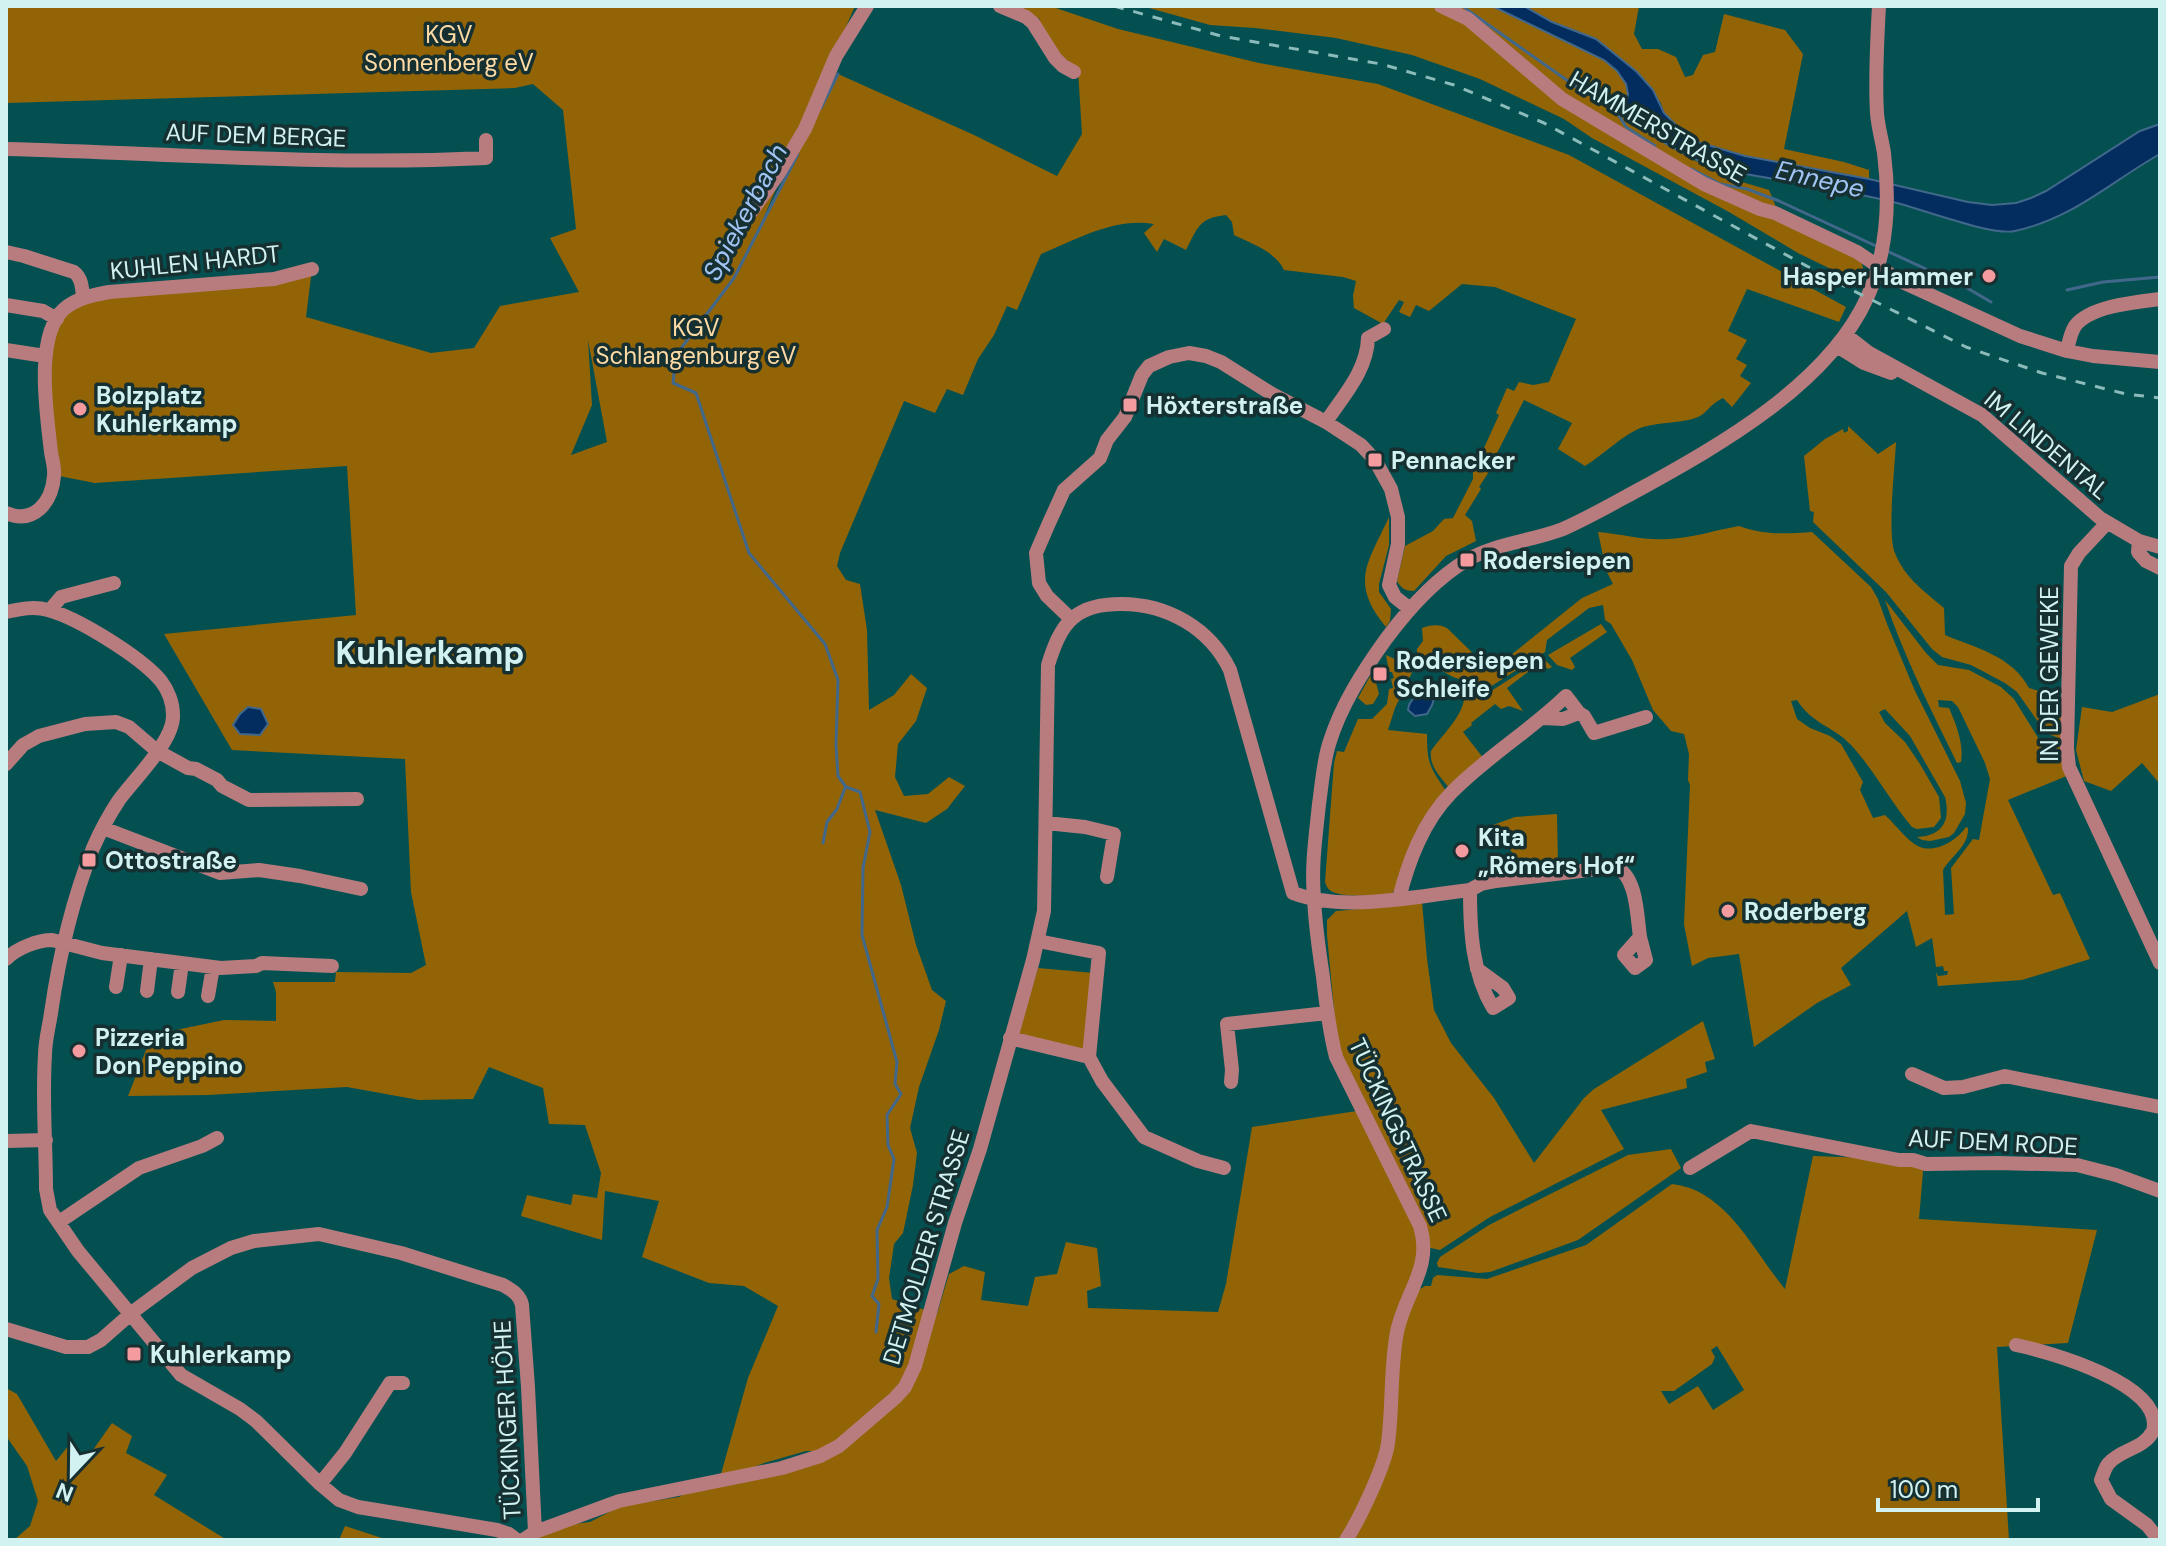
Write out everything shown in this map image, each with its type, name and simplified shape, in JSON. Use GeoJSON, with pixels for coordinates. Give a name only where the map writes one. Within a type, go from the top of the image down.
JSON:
{"type":"FeatureCollection","features":[{"type":"Feature","properties":{"kind":"street"},"geometry":{"type":"LineString","coordinates":[[751,212],[805,129],[836,56],[867,6]]}},
{"type":"Feature","properties":{"kind":"street"},"geometry":{"type":"LineString","coordinates":[[1000,6],[1033,23],[1055,58],[1074,72]]}},
{"type":"Feature","properties":{"kind":"street","name":"HAMMERSTRASSE"},"geometry":{"type":"LineString","coordinates":[[1441,6],[1468,19],[1544,86],[1621,136],[1704,184],[1879,262],[1900,281],[2020,336],[2093,356],[2160,362]]}},
{"type":"Feature","properties":{"kind":"street","name":"TÜCKINGSTRASSE"},"geometry":{"type":"LineString","coordinates":[[1346,1540],[1388,1447],[1392,1371],[1398,1329],[1426,1247],[1420,1226],[1336,1057],[1327,1013],[1314,899],[1318,818],[1329,744],[1359,678],[1427,591],[1467,560],[1489,549],[1564,528],[1694,460],[1779,399],[1823,362],[1841,340],[1862,307],[1879,262],[1885,224],[1885,171],[1877,102],[1879,6]]}},
{"type":"Feature","properties":{"kind":"street","name":"AUF DEM BERGE"},"geometry":{"type":"LineString","coordinates":[[6,149],[308,160],[442,160],[486,158],[486,140]]}},
{"type":"Feature","properties":{"kind":"street","name":"KUHLEN HARDT"},"geometry":{"type":"LineString","coordinates":[[6,252],[74,272],[79,276],[83,297]]}},
{"type":"Feature","properties":{"kind":"street","name":"KUHLEN HARDT"},"geometry":{"type":"LineString","coordinates":[[57,319],[62,311],[83,297],[109,292],[274,279],[312,269]]}},
{"type":"Feature","properties":{"kind":"street"},"geometry":{"type":"LineString","coordinates":[[2067,351],[2073,329],[2091,314],[2126,303],[2160,299]]}},
{"type":"Feature","properties":{"kind":"street"},"geometry":{"type":"LineString","coordinates":[[6,305],[43,311],[57,319],[45,356],[54,475],[49,500],[38,511],[25,516],[6,513]]}},
{"type":"Feature","properties":{"kind":"street"},"geometry":{"type":"LineString","coordinates":[[1326,422],[1362,369],[1368,355],[1368,338],[1384,329]]}},
{"type":"Feature","properties":{"kind":"street","name":"IM LINDENTAL"},"geometry":{"type":"LineString","coordinates":[[1841,340],[1864,363],[1926,385],[1982,415],[2107,523],[2139,541],[2160,547]]}},
{"type":"Feature","properties":{"kind":"street"},"geometry":{"type":"LineString","coordinates":[[6,350],[45,356]]}},
{"type":"Feature","properties":{"kind":"street"},"geometry":{"type":"LineString","coordinates":[[1410,609],[1395,597],[1389,585],[1398,544],[1398,517],[1391,489],[1375,460],[1361,445],[1326,422],[1272,394],[1221,362],[1189,353],[1149,366],[1142,375],[1125,417],[1107,440],[1100,458],[1064,490],[1036,553],[1042,590],[1071,619],[1081,612],[1109,604],[1158,608],[1182,619],[1223,655],[1230,670],[1293,893],[1335,902],[1399,898],[1470,890],[1496,881],[1615,867],[1629,878],[1640,937]]}},
{"type":"Feature","properties":{"kind":"street","name":"IN DER GEWEKE"},"geometry":{"type":"LineString","coordinates":[[2107,523],[2071,566],[2069,767],[2160,963]]}},
{"type":"Feature","properties":{"kind":"street","name":"IM LINDENTAL"},"geometry":{"type":"LineString","coordinates":[[2139,541],[2138,552],[2146,561],[2160,568]]}},
{"type":"Feature","properties":{"kind":"street"},"geometry":{"type":"LineString","coordinates":[[50,610],[61,597],[114,583]]}},
{"type":"Feature","properties":{"kind":"street"},"geometry":{"type":"LineString","coordinates":[[6,612],[28,608],[50,610],[108,640],[159,679],[172,703],[171,731],[119,800],[103,828],[78,892],[64,943],[45,1054],[46,1189],[50,1210],[78,1251],[181,1375],[256,1421],[339,1500],[349,1505],[469,1524],[525,1537]]}},
{"type":"Feature","properties":{"kind":"street","name":"DETMOLDER STRASSE"},"geometry":{"type":"LineString","coordinates":[[525,1537],[619,1501],[782,1468],[820,1456],[839,1446],[905,1387],[915,1366],[955,1223],[980,1149],[1038,941],[1044,911],[1048,665],[1054,645],[1071,619]]}},
{"type":"Feature","properties":{"kind":"street"},"geometry":{"type":"LineString","coordinates":[[1399,898],[1418,841],[1450,794],[1543,718],[1563,719],[1579,713],[1594,733],[1646,717]]}},
{"type":"Feature","properties":{"kind":"street"},"geometry":{"type":"LineString","coordinates":[[6,764],[23,745],[39,736],[96,722],[122,723],[157,751],[217,780],[222,786],[249,800],[357,799]]}},
{"type":"Feature","properties":{"kind":"street"},"geometry":{"type":"LineString","coordinates":[[1046,823],[1114,834],[1107,877]]}},
{"type":"Feature","properties":{"kind":"street"},"geometry":{"type":"LineString","coordinates":[[103,828],[220,873],[259,870],[361,889]]}},
{"type":"Feature","properties":{"kind":"street"},"geometry":{"type":"LineString","coordinates":[[1470,890],[1471,931],[1477,969]]}},
{"type":"Feature","properties":{"kind":"street"},"geometry":{"type":"LineString","coordinates":[[6,959],[12,953],[44,940],[102,953],[213,967],[256,966],[262,963],[332,966]]}},
{"type":"Feature","properties":{"kind":"street"},"geometry":{"type":"LineString","coordinates":[[1038,941],[1099,953],[1089,1057],[1102,1081],[1144,1137],[1198,1161],[1224,1168]]}},
{"type":"Feature","properties":{"kind":"street"},"geometry":{"type":"LineString","coordinates":[[116,987],[121,955]]}},
{"type":"Feature","properties":{"kind":"street"},"geometry":{"type":"LineString","coordinates":[[147,991],[151,959]]}},
{"type":"Feature","properties":{"kind":"street"},"geometry":{"type":"LineString","coordinates":[[178,992],[182,963]]}},
{"type":"Feature","properties":{"kind":"street"},"geometry":{"type":"LineString","coordinates":[[208,996],[213,967]]}},
{"type":"Feature","properties":{"kind":"street"},"geometry":{"type":"LineString","coordinates":[[1231,1082],[1227,1024],[1327,1013]]}},
{"type":"Feature","properties":{"kind":"street"},"geometry":{"type":"LineString","coordinates":[[1010,1038],[1089,1057]]}},
{"type":"Feature","properties":{"kind":"street"},"geometry":{"type":"LineString","coordinates":[[1912,1074],[1944,1088],[1963,1087],[2005,1076],[2160,1107]]}},
{"type":"Feature","properties":{"kind":"street","name":"AUF DEM RODE"},"geometry":{"type":"LineString","coordinates":[[1690,1168],[1751,1131],[1926,1164],[2077,1165],[2160,1191]]}},
{"type":"Feature","properties":{"kind":"street"},"geometry":{"type":"LineString","coordinates":[[59,1222],[139,1168],[217,1138]]}},
{"type":"Feature","properties":{"kind":"street"},"geometry":{"type":"LineString","coordinates":[[6,1141],[46,1140]]}},
{"type":"Feature","properties":{"kind":"street","name":"TÜCKINGER HÖHE"},"geometry":{"type":"LineString","coordinates":[[6,1329],[57,1345],[82,1348],[101,1340],[192,1268],[231,1248],[254,1241],[319,1234],[401,1253],[503,1285],[521,1299],[522,1305],[529,1402],[525,1537]]}},
{"type":"Feature","properties":{"kind":"street"},"geometry":{"type":"LineString","coordinates":[[2016,1345],[2048,1351],[2110,1375],[2149,1400],[2158,1420],[2154,1430],[2146,1441],[2107,1464],[2101,1480],[2111,1499],[2147,1525],[2159,1540]]}},
{"type":"Feature","properties":{"kind":"street"},"geometry":{"type":"LineString","coordinates":[[320,1484],[345,1453],[390,1383],[403,1383]]}},
{"type":"Feature","properties":{"kind":"green space"},"geometry":{"type":"Polygon","coordinates":[[[6,6],[855,6],[757,233],[838,74],[1057,176],[1082,134],[1078,70],[1065,63],[1039,18],[1026,17],[1000,6],[1050,6],[1118,29],[1259,63],[1378,84],[1569,155],[1846,307],[1839,322],[1747,289],[1728,331],[1747,340],[1736,359],[1747,365],[1740,376],[1751,383],[1732,407],[1723,398],[1698,417],[1643,427],[1585,466],[1558,449],[1572,423],[1524,400],[1494,459],[1496,461],[1465,515],[1472,521],[1476,541],[1446,556],[1411,591],[1404,589],[1397,581],[1405,546],[1433,531],[1444,519],[1453,518],[1473,479],[1473,472],[1499,415],[1496,413],[1507,388],[1514,391],[1519,382],[1533,385],[1549,382],[1576,319],[1495,287],[1462,284],[1429,311],[1416,305],[1410,317],[1399,312],[1404,302],[1399,300],[1383,324],[1354,308],[1356,281],[1284,270],[1269,253],[1234,235],[1232,222],[1226,215],[1210,218],[1200,225],[1186,250],[1164,239],[1157,252],[1144,233],[1154,224],[1139,223],[1111,226],[1041,254],[1017,310],[1007,306],[994,335],[978,359],[963,395],[947,389],[935,413],[904,401],[837,566],[846,580],[860,584],[867,630],[869,710],[894,695],[911,674],[927,688],[916,721],[898,744],[895,777],[904,796],[928,794],[949,777],[965,786],[947,809],[926,823],[875,810],[932,990],[946,1001],[919,1087],[910,1128],[917,1153],[913,1185],[903,1233],[894,1244],[889,1278],[892,1299],[937,1314],[949,1274],[964,1266],[985,1272],[981,1300],[1028,1306],[1035,1277],[1057,1274],[1066,1242],[1097,1248],[1101,1286],[1087,1291],[1088,1308],[1218,1312],[1226,1284],[1252,1127],[1357,1111],[1351,1077],[1337,1042],[1327,920],[1336,911],[1422,902],[1434,1010],[1451,1043],[1494,1098],[1534,1163],[1594,1089],[1703,1021],[1715,1059],[1705,1062],[1707,1072],[1686,1079],[1687,1088],[1601,1110],[1624,1149],[1490,1217],[1440,1250],[1426,1247],[1417,1291],[1431,1286],[1437,1275],[1487,1279],[1586,1245],[1672,1184],[1691,1189],[1723,1210],[1785,1289],[1813,1156],[1924,1160],[1919,1219],[2097,1230],[2068,1343],[1997,1347],[2009,1540],[538,1540],[574,1524],[590,1522],[621,1506],[679,1497],[689,1491],[708,1490],[832,1451],[806,1451],[719,1481],[748,1378],[778,1306],[744,1286],[709,1283],[642,1257],[659,1201],[605,1191],[602,1240],[521,1216],[527,1195],[571,1205],[573,1194],[597,1198],[601,1173],[585,1125],[549,1124],[543,1088],[489,1067],[473,1099],[419,1100],[347,1087],[128,1096],[152,1035],[224,1020],[276,1021],[273,982],[335,982],[336,972],[411,973],[426,965],[411,892],[405,759],[232,750],[164,634],[356,615],[347,466],[95,483],[54,475],[51,452],[51,332],[83,297],[312,269],[306,317],[431,353],[474,348],[500,306],[579,292],[550,238],[576,229],[563,110],[533,84],[515,88],[6,103],[6,6]],[[588,340],[592,405],[571,455],[607,442],[588,340]],[[1717,1346],[1711,1350],[1715,1357],[1712,1364],[1674,1391],[1661,1391],[1669,1404],[1698,1386],[1713,1410],[1744,1390],[1717,1346]]]}},
{"type":"Feature","properties":{"kind":"green space"},"geometry":{"type":"Polygon","coordinates":[[[1142,6],[1492,6],[1604,60],[1626,84],[1626,104],[1633,117],[1632,122],[1697,162],[1724,172],[1734,172],[1742,182],[1769,190],[1781,219],[1858,258],[1863,268],[1862,274],[1857,285],[1592,138],[1564,119],[1480,79],[1412,55],[1336,38],[1210,25],[1142,6]]]}},
{"type":"Feature","properties":{"kind":"green space"},"geometry":{"type":"Polygon","coordinates":[[[1524,6],[1639,6],[1634,34],[1642,49],[1658,49],[1676,57],[1685,77],[1693,75],[1703,55],[1715,52],[1724,14],[1785,30],[1803,54],[1784,149],[1869,170],[1869,179],[1745,156],[1691,140],[1664,113],[1661,103],[1637,72],[1596,39],[1552,22],[1524,6]]]}},
{"type":"Feature","properties":{"kind":"green space"},"geometry":{"type":"Polygon","coordinates":[[[1848,426],[1878,454],[1896,442],[1892,516],[1895,553],[1909,577],[1944,608],[1945,635],[1992,654],[2013,668],[2029,688],[2049,694],[2062,707],[2061,739],[2046,733],[2017,692],[2005,683],[1971,665],[1942,657],[1932,649],[1886,592],[1813,522],[1804,456],[1825,439],[1843,429],[1844,433],[1848,431],[1848,426]]]}},
{"type":"Feature","properties":{"kind":"green space"},"geometry":{"type":"Polygon","coordinates":[[[1389,517],[1389,545],[1379,584],[1379,592],[1391,609],[1386,627],[1368,597],[1365,585],[1369,560],[1389,517]]]}},
{"type":"Feature","properties":{"kind":"green space"},"geometry":{"type":"Polygon","coordinates":[[[1739,526],[1775,533],[1812,532],[1871,587],[1878,599],[1915,691],[1960,781],[1966,803],[1965,814],[1954,833],[1930,841],[1917,837],[1933,834],[1943,826],[1947,813],[1945,797],[1910,736],[1885,709],[1879,712],[1885,723],[1905,742],[1939,797],[1941,818],[1934,827],[1912,827],[1851,745],[1816,720],[1797,700],[1791,701],[1797,719],[1841,744],[1863,782],[1860,790],[1873,818],[1885,815],[1911,841],[1926,848],[1946,844],[1968,828],[1963,846],[1943,870],[1945,915],[1954,914],[1951,868],[1973,839],[1979,840],[1990,779],[1958,707],[1952,701],[1938,700],[1939,707],[1949,708],[1959,734],[1962,755],[1961,762],[1957,763],[1909,662],[1885,600],[1938,665],[1969,670],[2001,687],[2014,699],[2040,741],[2062,748],[2069,775],[2008,800],[2053,895],[2060,893],[2090,959],[2022,980],[1938,986],[1936,972],[1938,976],[1947,975],[1948,971],[1944,971],[1943,966],[1936,967],[1932,938],[1916,947],[1907,911],[1841,968],[1851,985],[1817,1003],[1754,1047],[1739,954],[1708,958],[1692,966],[1684,924],[1690,785],[1689,754],[1684,734],[1671,731],[1653,710],[1632,660],[1611,624],[1605,620],[1603,605],[1589,608],[1547,640],[1545,652],[1490,687],[1453,677],[1417,660],[1417,649],[1423,641],[1422,628],[1441,626],[1447,628],[1491,671],[1582,598],[1613,584],[1606,570],[1598,532],[1669,539],[1739,526]]]}},
{"type":"Feature","properties":{"kind":"green space"},"geometry":{"type":"Polygon","coordinates":[[[1601,624],[1607,632],[1570,658],[1575,667],[1572,670],[1557,665],[1548,655],[1601,624]]]}},
{"type":"Feature","properties":{"kind":"green space"},"geometry":{"type":"Polygon","coordinates":[[[1386,655],[1399,661],[1401,656],[1416,664],[1388,730],[1427,734],[1430,765],[1446,791],[1392,894],[1339,894],[1330,890],[1325,882],[1334,763],[1337,751],[1344,752],[1358,719],[1372,719],[1387,704],[1389,689],[1393,688],[1391,679],[1394,678],[1389,672],[1386,655]]]}},
{"type":"Feature","properties":{"kind":"green space"},"geometry":{"type":"Polygon","coordinates":[[[1543,658],[1552,667],[1548,669],[1541,662],[1507,688],[1523,711],[1509,706],[1501,709],[1495,704],[1463,732],[1484,759],[1450,789],[1434,767],[1431,751],[1460,711],[1464,702],[1462,684],[1491,691],[1543,658]]]}},
{"type":"Feature","properties":{"kind":"green space"},"geometry":{"type":"Polygon","coordinates":[[[1373,671],[1379,694],[1373,704],[1366,705],[1358,698],[1373,671]]]}},
{"type":"Feature","properties":{"kind":"green space"},"geometry":{"type":"Polygon","coordinates":[[[2160,694],[2160,784],[2142,763],[2111,791],[2084,781],[2076,750],[2082,707],[2112,712],[2160,694]]]}},
{"type":"Feature","properties":{"kind":"green space"},"geometry":{"type":"Polygon","coordinates":[[[1557,814],[1558,867],[1522,872],[1493,825],[1515,817],[1557,814]]]}},
{"type":"Feature","properties":{"kind":"green space"},"geometry":{"type":"Polygon","coordinates":[[[1038,968],[1094,973],[1087,1052],[1017,1039],[1038,968]]]}},
{"type":"Feature","properties":{"kind":"green space"},"geometry":{"type":"Polygon","coordinates":[[[1671,1149],[1681,1168],[1578,1240],[1490,1272],[1438,1267],[1440,1257],[1489,1225],[1628,1155],[1671,1149]]]}},
{"type":"Feature","properties":{"kind":"green space"},"geometry":{"type":"Polygon","coordinates":[[[6,1388],[17,1394],[56,1461],[69,1445],[88,1457],[112,1423],[132,1436],[126,1453],[167,1475],[154,1495],[227,1540],[14,1540],[30,1526],[38,1501],[27,1466],[6,1436],[6,1388]]]}},
{"type":"Feature","properties":{"kind":"green space"},"geometry":{"type":"Polygon","coordinates":[[[345,1526],[388,1540],[339,1540],[345,1526]]]}},
{"type":"Feature","properties":{"kind":"water","name":"Ennepe"},"geometry":{"type":"Polygon","coordinates":[[[1492,6],[1524,6],[1552,22],[1596,39],[1637,72],[1653,90],[1664,113],[1691,140],[1745,156],[1992,205],[2016,203],[2046,191],[2140,131],[2160,124],[2160,154],[2056,217],[2004,232],[1897,203],[1816,186],[1735,172],[1733,180],[1631,122],[1633,116],[1626,104],[1626,84],[1604,60],[1492,6]]]}},
{"type":"Feature","properties":{"kind":"water"},"geometry":{"type":"Polygon","coordinates":[[[1430,692],[1435,696],[1427,714],[1415,716],[1408,710],[1415,697],[1430,692]]]}},
{"type":"Feature","properties":{"kind":"water"},"geometry":{"type":"Polygon","coordinates":[[[248,707],[261,709],[268,724],[260,735],[240,734],[233,725],[248,707]]]}},
{"type":"Feature","properties":{"kind":"waterway"},"geometry":{"type":"LineString","coordinates":[[1465,6],[1575,86],[1616,111],[1626,127],[1655,146]]}},
{"type":"Feature","properties":{"kind":"waterway","name":"Spiekerbach"},"geometry":{"type":"LineString","coordinates":[[821,108],[838,74]]}},
{"type":"Feature","properties":{"kind":"waterway","name":"Spiekerbach"},"geometry":{"type":"LineString","coordinates":[[798,154],[734,278],[676,355],[673,383],[696,393],[749,553],[825,644],[838,680],[838,776],[846,787],[860,792],[870,832],[863,868],[862,935],[897,1062],[895,1084],[901,1094],[887,1115],[888,1145],[894,1159],[887,1207],[877,1230],[878,1279],[872,1296],[879,1304],[876,1332]]}},
{"type":"Feature","properties":{"kind":"waterway"},"geometry":{"type":"LineString","coordinates":[[1692,169],[1720,184],[1747,189],[1779,201],[1876,246]]}},
{"type":"Feature","properties":{"kind":"waterway"},"geometry":{"type":"LineString","coordinates":[[1887,251],[1991,302]]}},
{"type":"Feature","properties":{"kind":"waterway"},"geometry":{"type":"LineString","coordinates":[[2067,290],[2103,282],[2160,277]]}},
{"type":"Feature","properties":{"kind":"waterway"},"geometry":{"type":"LineString","coordinates":[[823,843],[827,822],[837,809],[845,788]]}},
{"type":"Feature","properties":{"kind":"railway"},"geometry":{"type":"LineString","coordinates":[[1114,6],[1221,36],[1381,64],[1454,85],[1544,123],[1836,282],[1966,347],[2042,373],[2126,394],[2160,398]]}},
{"type":"Feature","properties":{"kind":"place","name":"Hasper Hammer"},"geometry":{"type":"Point","coordinates":[1989,276]}},
{"type":"Feature","properties":{"kind":"place","name":"Höxterstraße"},"geometry":{"type":"Point","coordinates":[1130,405]}},
{"type":"Feature","properties":{"kind":"place","name":"Bolzplatz Kuhlerkamp"},"geometry":{"type":"Point","coordinates":[80,409]}},
{"type":"Feature","properties":{"kind":"place","name":"Pennacker"},"geometry":{"type":"Point","coordinates":[1375,460]}},
{"type":"Feature","properties":{"kind":"place","name":"Rodersiepen"},"geometry":{"type":"Point","coordinates":[1467,560]}},
{"type":"Feature","properties":{"kind":"place","name":"Rodersiepen Schleife"},"geometry":{"type":"Point","coordinates":[1380,674]}},
{"type":"Feature","properties":{"kind":"place","name":"Kita „Römers Hof“"},"geometry":{"type":"Point","coordinates":[1462,851]}},
{"type":"Feature","properties":{"kind":"place","name":"Ottostraße"},"geometry":{"type":"Point","coordinates":[89,860]}},
{"type":"Feature","properties":{"kind":"place","name":"Roderberg"},"geometry":{"type":"Point","coordinates":[1728,911]}},
{"type":"Feature","properties":{"kind":"place","name":"Pizzeria Don Peppino"},"geometry":{"type":"Point","coordinates":[79,1051]}},
{"type":"Feature","properties":{"kind":"place","name":"Kuhlerkamp"},"geometry":{"type":"Point","coordinates":[134,1354]}},
{"type":"Feature","properties":{"kind":"district","name":"Kuhlerkamp"},"geometry":{"type":"Point","coordinates":[430,653]}},
{"type":"Feature","properties":{"kind":"park label","name":"KGV Sonnenberg eV"},"geometry":{"type":"Point","coordinates":[449,48]}},
{"type":"Feature","properties":{"kind":"park label","name":"KGV Schlangenburg eV"},"geometry":{"type":"Point","coordinates":[696,341]}}]}
